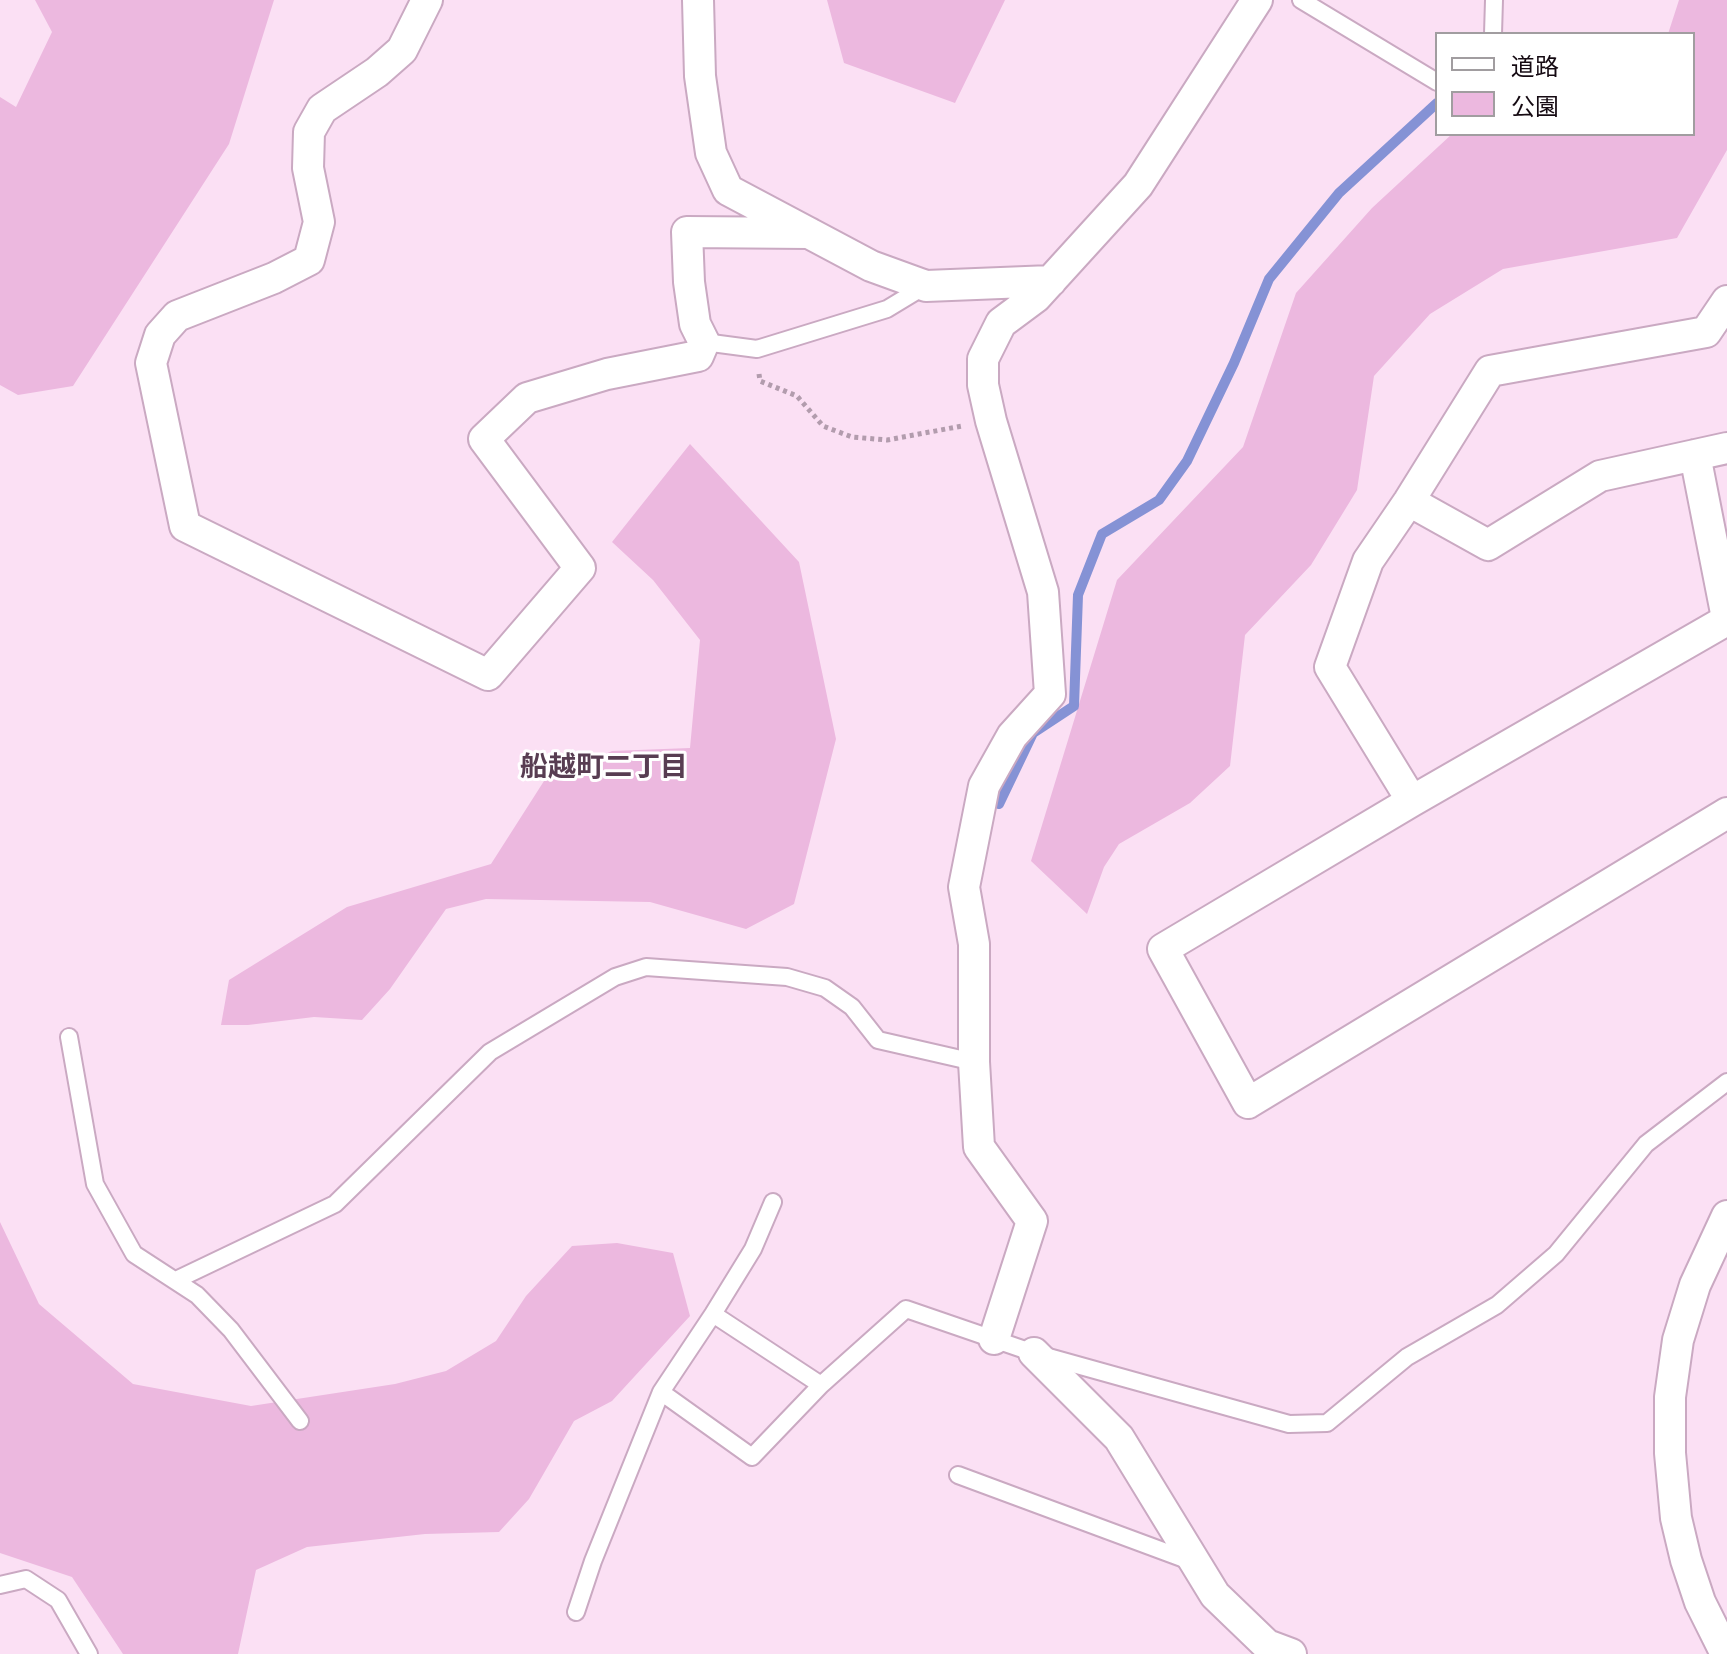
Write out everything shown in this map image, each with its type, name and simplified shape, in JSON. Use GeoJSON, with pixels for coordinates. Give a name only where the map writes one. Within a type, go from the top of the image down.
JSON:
{"type":"FeatureCollection","features":[{"type":"Feature","properties":{"kind":"street"},"geometry":{"type":"LineString","coordinates":[[427,0],[402,50],[377,72],[322,109],[309,132],[308,168],[319,222],[309,260],[274,278],[177,316],[160,335],[151,363],[185,526],[488,675],[580,568],[484,439],[527,398],[607,374],[698,356],[704,342],[695,324],[687,232],[809,233]]}},
{"type":"Feature","properties":{"kind":"street"},"geometry":{"type":"LineString","coordinates":[[698,0],[700,76],[711,153],[728,190],[871,266],[926,286],[1051,281]]}},
{"type":"Feature","properties":{"kind":"street"},"geometry":{"type":"LineString","coordinates":[[994,1339],[1032,1221],[979,1147],[974,1062],[974,944],[964,887],[984,786],[1012,736],[1050,694],[1043,592],[991,421],[983,385],[983,359],[1001,323],[1036,297],[1138,185],[1257,0]]}},
{"type":"Feature","properties":{"kind":"street"},"geometry":{"type":"LineString","coordinates":[[1412,801],[1330,667],[1368,561],[1490,371],[1706,332],[1727,301]]}},
{"type":"Feature","properties":{"kind":"street"},"geometry":{"type":"LineString","coordinates":[[1409,501],[1488,545],[1600,476],[1727,448]]}},
{"type":"Feature","properties":{"kind":"street"},"geometry":{"type":"LineString","coordinates":[[1695,455],[1727,619],[1163,949],[1248,1103],[1727,813]]}},
{"type":"Feature","properties":{"kind":"street"},"geometry":{"type":"LineString","coordinates":[[1726,1654],[1700,1602],[1676,1518],[1670,1453],[1670,1397],[1678,1340],[1695,1285],[1727,1216]]}},
{"type":"Feature","properties":{"kind":"street"},"geometry":{"type":"LineString","coordinates":[[1034,1353],[1119,1438],[1215,1595],[1267,1645],[1291,1654]]}},
{"type":"Feature","properties":{"kind":"lane"},"geometry":{"type":"LineString","coordinates":[[1301,0],[1435,81]]}},
{"type":"Feature","properties":{"kind":"lane"},"geometry":{"type":"LineString","coordinates":[[1493,32],[1494,0]]}},
{"type":"Feature","properties":{"kind":"lane"},"geometry":{"type":"LineString","coordinates":[[704,342],[757,349],[887,309],[926,286]]}},
{"type":"Feature","properties":{"kind":"lane"},"geometry":{"type":"LineString","coordinates":[[176,1280],[335,1204],[490,1052],[615,977],[646,967],[787,977],[825,988],[852,1007],[878,1040],[974,1062]]}},
{"type":"Feature","properties":{"kind":"lane"},"geometry":{"type":"LineString","coordinates":[[69,1037],[95,1184],[134,1254],[197,1295],[231,1330],[300,1421]]}},
{"type":"Feature","properties":{"kind":"lane"},"geometry":{"type":"LineString","coordinates":[[661,1392],[752,1457],[821,1385],[906,1309],[1034,1353],[1289,1424],[1327,1423],[1407,1357],[1509,1295],[1556,1254],[1646,1144],[1727,1082]]}},
{"type":"Feature","properties":{"kind":"lane"},"geometry":{"type":"LineString","coordinates":[[576,1612],[593,1561],[661,1392],[753,1249],[773,1202]]}},
{"type":"Feature","properties":{"kind":"lane"},"geometry":{"type":"LineString","coordinates":[[713,1314],[821,1385]]}},
{"type":"Feature","properties":{"kind":"lane"},"geometry":{"type":"LineString","coordinates":[[958,1475],[1195,1563]]}},
{"type":"Feature","properties":{"kind":"lane"},"geometry":{"type":"LineString","coordinates":[[0,1585],[26,1579],[58,1600],[89,1654]]}},
{"type":"Feature","properties":{"kind":"path"},"geometry":{"type":"LineString","coordinates":[[757,349],[760,381],[797,396],[823,426],[852,437],[887,440],[991,421]]}},
{"type":"Feature","properties":{"kind":"green space"},"geometry":{"type":"Polygon","coordinates":[[[35,0],[274,0],[229,144],[73,386],[18,395],[0,385],[0,97],[16,107],[52,32],[35,0]]]}},
{"type":"Feature","properties":{"kind":"green space"},"geometry":{"type":"Polygon","coordinates":[[[827,0],[1005,0],[955,103],[844,63],[827,0]]]}},
{"type":"Feature","properties":{"kind":"green space"},"geometry":{"type":"Polygon","coordinates":[[[1679,0],[1727,0],[1727,150],[1677,238],[1503,269],[1430,314],[1374,376],[1357,490],[1311,565],[1245,635],[1230,766],[1190,803],[1119,844],[1104,867],[1087,914],[1031,861],[1117,580],[1243,447],[1296,293],[1372,208],[1450,136],[1695,136],[1695,32],[1669,32],[1679,0]]]}},
{"type":"Feature","properties":{"kind":"green space"},"geometry":{"type":"Polygon","coordinates":[[[690,444],[799,562],[836,739],[794,904],[746,929],[650,902],[486,899],[446,909],[390,989],[362,1020],[314,1017],[221,1025],[229,980],[347,907],[491,864],[544,781],[612,751],[690,748],[700,640],[653,580],[612,542],[690,444]]]}},
{"type":"Feature","properties":{"kind":"green space"},"geometry":{"type":"Polygon","coordinates":[[[0,1222],[39,1304],[133,1384],[251,1406],[395,1384],[446,1371],[496,1341],[526,1296],[572,1246],[617,1243],[673,1253],[690,1316],[612,1401],[574,1421],[529,1499],[499,1532],[425,1534],[307,1547],[256,1570],[238,1654],[123,1654],[72,1577],[0,1553],[0,1222]]]}},
{"type":"Feature","properties":{"kind":"waterway"},"geometry":{"type":"LineString","coordinates":[[999,804],[1033,733],[1074,706],[1078,595],[1102,534],[1159,500],[1187,461],[1234,363],[1269,279],[1339,193],[1435,105]]}},
{"type":"Feature","properties":{"kind":"district","name":"船越町二丁目"},"geometry":{"type":"Point","coordinates":[604,768]}}]}
